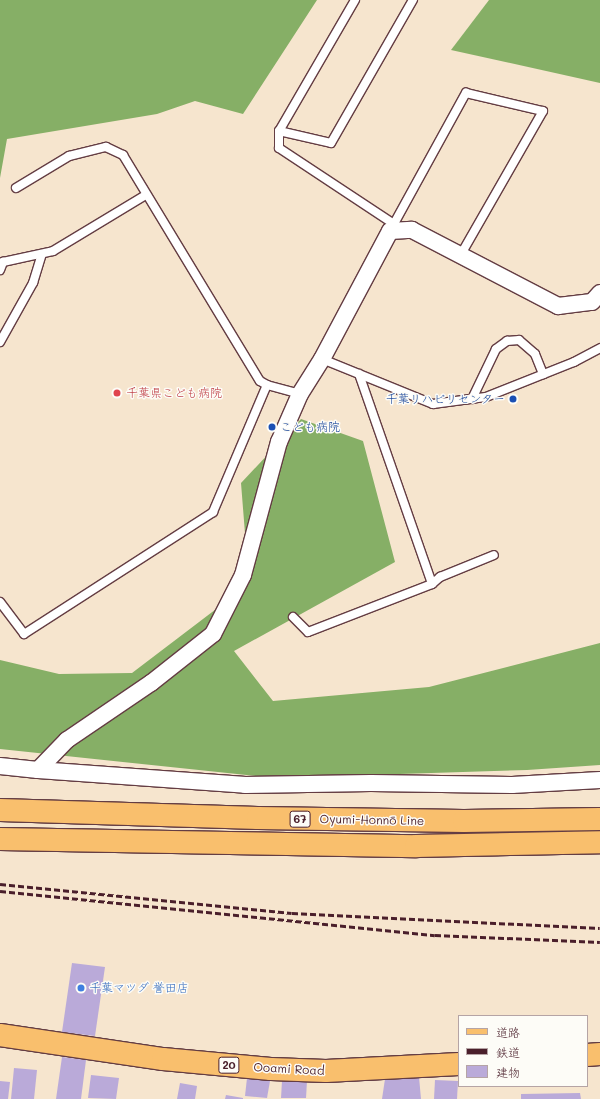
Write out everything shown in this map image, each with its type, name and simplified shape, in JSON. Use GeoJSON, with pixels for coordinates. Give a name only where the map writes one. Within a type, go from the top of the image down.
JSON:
{"type":"FeatureCollection","features":[{"type":"Feature","properties":{"kind":"main road","name":"Oyumi-Honnō Line"},"geometry":{"type":"LineString","coordinates":[[0,810],[282,819],[464,821],[600,819]]}},
{"type":"Feature","properties":{"kind":"main road","name":"Oyumi-Honnō Line"},"geometry":{"type":"LineString","coordinates":[[0,838],[400,846],[600,842]]}},
{"type":"Feature","properties":{"kind":"main road","name":"Ooami Road"},"geometry":{"type":"LineString","coordinates":[[0,1035],[163,1059],[271,1069],[332,1071],[458,1064]]}},
{"type":"Feature","properties":{"kind":"main road"},"geometry":{"type":"LineString","coordinates":[[588,1055],[600,1054]]}},
{"type":"Feature","properties":{"kind":"street"},"geometry":{"type":"LineString","coordinates":[[38,770],[67,740],[151,683],[213,634],[243,575],[279,442],[300,394],[322,359],[392,227],[412,230],[558,306],[592,302],[600,293]]}},
{"type":"Feature","properties":{"kind":"street"},"geometry":{"type":"LineString","coordinates":[[0,766],[245,785],[370,783],[512,785],[600,780]]}},
{"type":"Feature","properties":{"kind":"lane"},"geometry":{"type":"LineString","coordinates":[[355,0],[279,131],[279,148],[392,227],[466,93],[543,111],[460,256]]}},
{"type":"Feature","properties":{"kind":"lane"},"geometry":{"type":"LineString","coordinates":[[279,131],[331,143],[413,0]]}},
{"type":"Feature","properties":{"kind":"lane"},"geometry":{"type":"LineString","coordinates":[[16,188],[69,156],[106,147],[123,156],[260,380],[267,385],[300,394]]}},
{"type":"Feature","properties":{"kind":"lane"},"geometry":{"type":"LineString","coordinates":[[0,270],[3,262],[53,251],[146,195]]}},
{"type":"Feature","properties":{"kind":"lane"},"geometry":{"type":"LineString","coordinates":[[0,342],[32,283],[42,254]]}},
{"type":"Feature","properties":{"kind":"lane"},"geometry":{"type":"LineString","coordinates":[[472,399],[496,349],[507,340],[518,340],[535,354],[543,374]]}},
{"type":"Feature","properties":{"kind":"lane"},"geometry":{"type":"LineString","coordinates":[[322,359],[433,404],[486,397],[574,362],[600,348]]}},
{"type":"Feature","properties":{"kind":"lane"},"geometry":{"type":"LineString","coordinates":[[359,374],[432,584]]}},
{"type":"Feature","properties":{"kind":"lane"},"geometry":{"type":"LineString","coordinates":[[0,602],[24,634],[213,512],[267,385]]}},
{"type":"Feature","properties":{"kind":"lane"},"geometry":{"type":"LineString","coordinates":[[293,617],[308,632],[432,584],[440,576],[494,554]]}},
{"type":"Feature","properties":{"kind":"green space"},"geometry":{"type":"Polygon","coordinates":[[[0,0],[317,0],[243,114],[195,101],[157,114],[7,139],[0,178],[0,0]]]}},
{"type":"Feature","properties":{"kind":"green space"},"geometry":{"type":"Polygon","coordinates":[[[489,0],[600,0],[600,83],[451,50],[489,0]]]}},
{"type":"Feature","properties":{"kind":"green space"},"geometry":{"type":"Polygon","coordinates":[[[301,419],[363,441],[395,562],[234,651],[273,701],[429,687],[600,643],[600,765],[527,770],[274,778],[0,749],[0,660],[59,674],[132,673],[249,584],[241,483],[301,419]]]}},
{"type":"Feature","properties":{"kind":"building"},"geometry":{"type":"Polygon","coordinates":[[[72,963],[105,967],[95,1036],[62,1032],[72,963]]]}},
{"type":"Feature","properties":{"kind":"building"},"geometry":{"type":"Polygon","coordinates":[[[62,1057],[86,1060],[81,1099],[56,1099],[62,1057]]]}},
{"type":"Feature","properties":{"kind":"building"},"geometry":{"type":"Polygon","coordinates":[[[14,1068],[37,1070],[34,1099],[11,1099],[14,1068]]]}},
{"type":"Feature","properties":{"kind":"building"},"geometry":{"type":"Polygon","coordinates":[[[91,1075],[119,1078],[116,1099],[88,1098],[91,1075]]]}},
{"type":"Feature","properties":{"kind":"building"},"geometry":{"type":"Polygon","coordinates":[[[419,1077],[421,1099],[382,1099],[385,1079],[419,1077]]]}},
{"type":"Feature","properties":{"kind":"building"},"geometry":{"type":"Polygon","coordinates":[[[247,1078],[270,1081],[267,1098],[245,1096],[247,1078]]]}},
{"type":"Feature","properties":{"kind":"building"},"geometry":{"type":"Polygon","coordinates":[[[435,1080],[458,1081],[457,1099],[434,1099],[435,1080]]]}},
{"type":"Feature","properties":{"kind":"building"},"geometry":{"type":"Polygon","coordinates":[[[0,1081],[10,1082],[8,1099],[0,1099],[0,1081]]]}},
{"type":"Feature","properties":{"kind":"building"},"geometry":{"type":"Polygon","coordinates":[[[282,1081],[307,1081],[306,1098],[281,1098],[282,1081]]]}},
{"type":"Feature","properties":{"kind":"building"},"geometry":{"type":"Polygon","coordinates":[[[180,1083],[197,1086],[195,1099],[177,1099],[180,1083]]]}},
{"type":"Feature","properties":{"kind":"building"},"geometry":{"type":"Polygon","coordinates":[[[580,1093],[581,1099],[521,1099],[521,1094],[580,1093]]]}},
{"type":"Feature","properties":{"kind":"building"},"geometry":{"type":"Polygon","coordinates":[[[226,1095],[243,1098],[243,1099],[225,1099],[226,1095]]]}},
{"type":"Feature","properties":{"kind":"railway"},"geometry":{"type":"LineString","coordinates":[[0,884],[292,913],[600,928]]}},
{"type":"Feature","properties":{"kind":"railway"},"geometry":{"type":"LineString","coordinates":[[0,891],[435,935],[600,942]]}},
{"type":"Feature","properties":{"kind":"place","name":"千葉県こども病院"},"geometry":{"type":"Point","coordinates":[117,393]}},
{"type":"Feature","properties":{"kind":"place","name":"千葉リハビリセンター"},"geometry":{"type":"Point","coordinates":[513,399]}},
{"type":"Feature","properties":{"kind":"place","name":"こども病院"},"geometry":{"type":"Point","coordinates":[272,427]}},
{"type":"Feature","properties":{"kind":"place","name":"千葉マツダ 誉田店"},"geometry":{"type":"Point","coordinates":[81,988]}}]}
